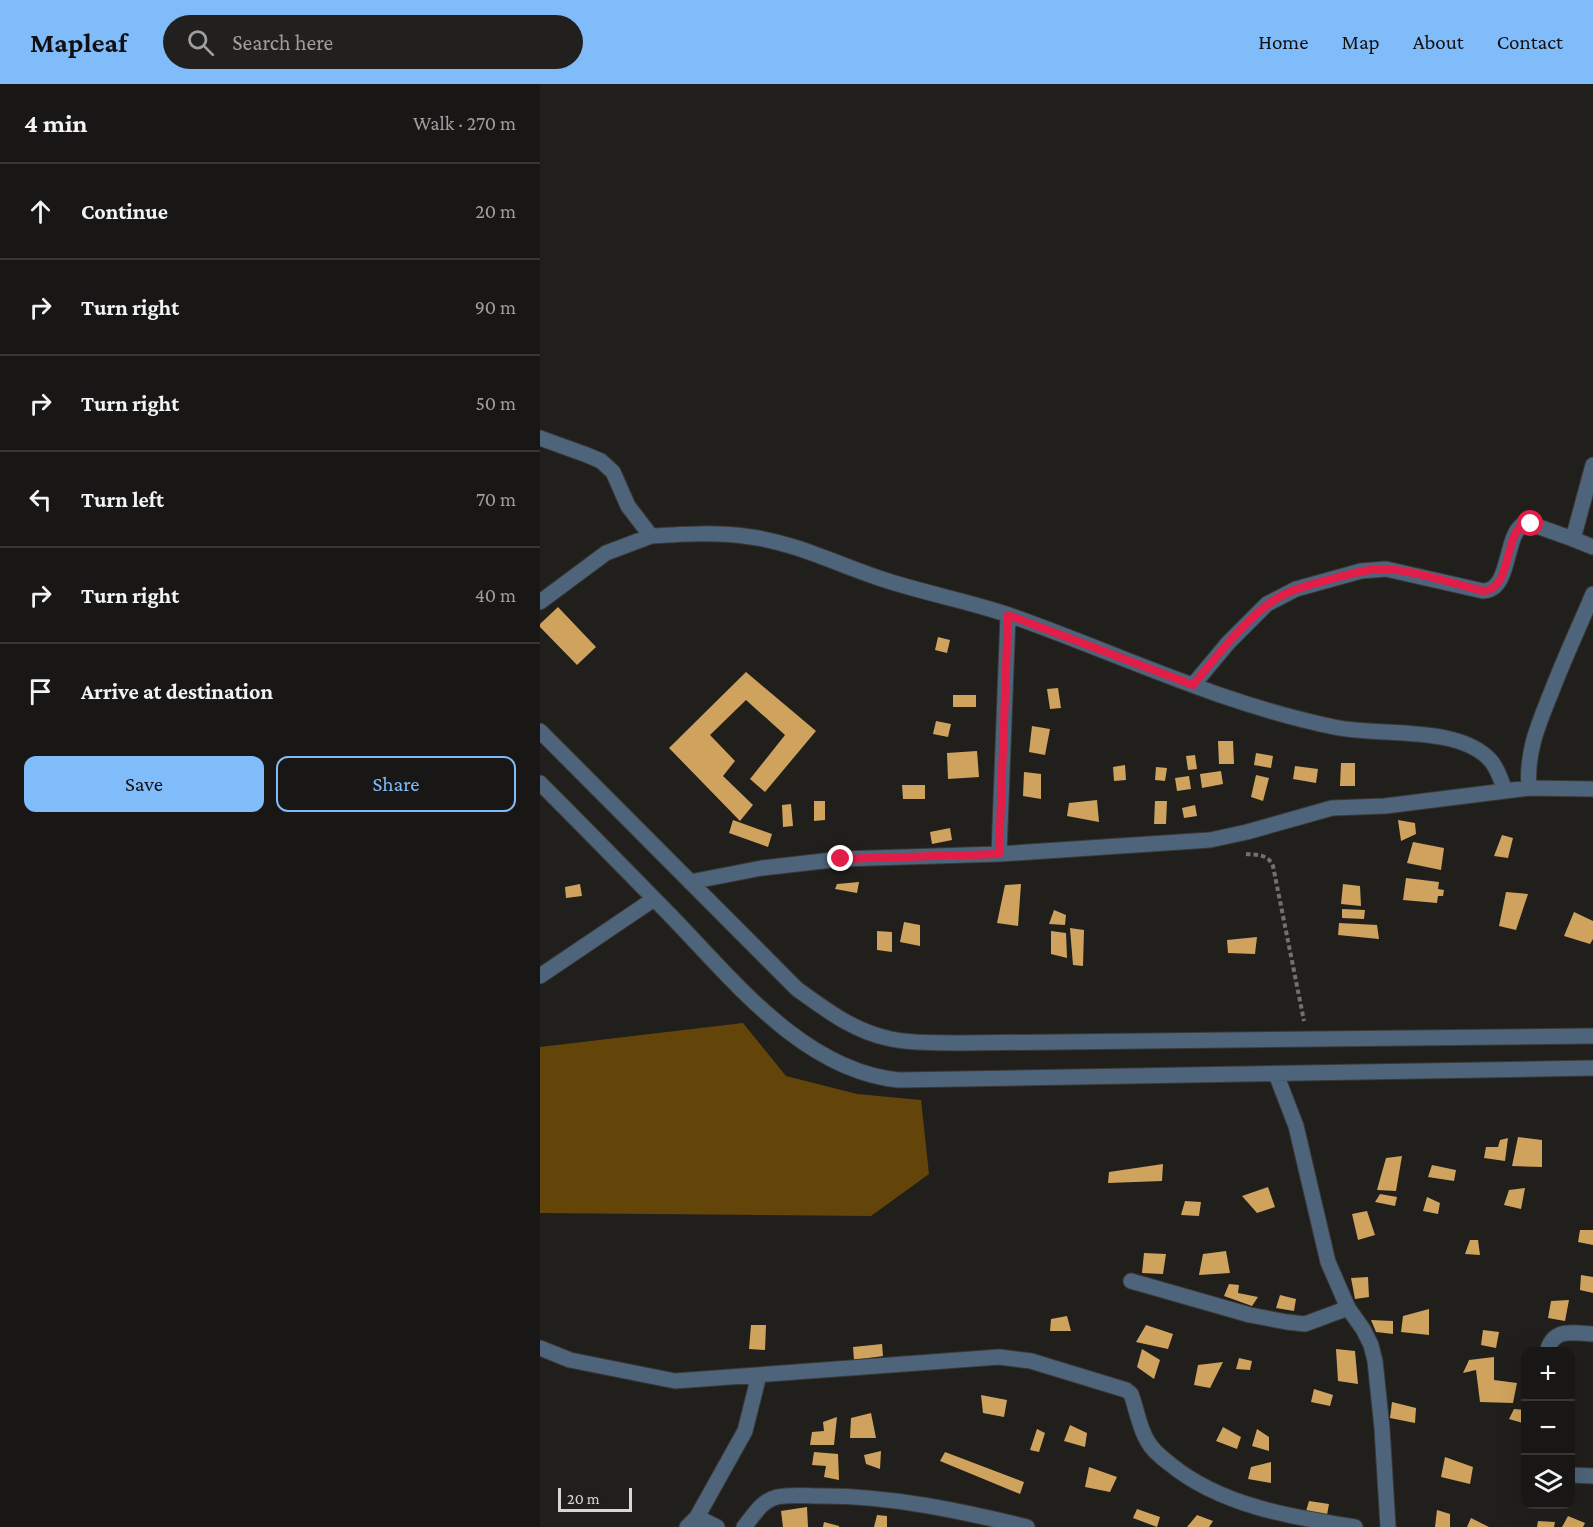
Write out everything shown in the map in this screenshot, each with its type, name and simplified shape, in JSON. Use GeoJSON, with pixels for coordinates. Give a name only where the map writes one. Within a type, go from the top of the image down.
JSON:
{"type":"FeatureCollection","features":[{"type":"Feature","properties":{"kind":"street"},"geometry":{"type":"LineString","coordinates":[[540,438],[587,455],[601,462],[613,472],[628,506],[651,536]]}},
{"type":"Feature","properties":{"kind":"street"},"geometry":{"type":"LineString","coordinates":[[1573,539],[1593,465]]}},
{"type":"Feature","properties":{"kind":"street"},"geometry":{"type":"LineString","coordinates":[[1193,685],[1228,643],[1267,604],[1296,589],[1361,571],[1379,569],[1490,591],[1496,587],[1501,578],[1516,531],[1522,525],[1531,524],[1593,547]]}},
{"type":"Feature","properties":{"kind":"street"},"geometry":{"type":"LineString","coordinates":[[540,602],[606,553],[651,536],[705,533],[753,537],[806,551],[883,579],[1008,615],[1228,698],[1334,727],[1358,731],[1437,736],[1461,742],[1480,752],[1492,762],[1505,790]]}},
{"type":"Feature","properties":{"kind":"street"},"geometry":{"type":"LineString","coordinates":[[1529,788],[1527,770],[1533,738],[1566,653],[1593,594]]}},
{"type":"Feature","properties":{"kind":"street"},"geometry":{"type":"LineString","coordinates":[[999,854],[1008,615]]}},
{"type":"Feature","properties":{"kind":"street"},"geometry":{"type":"LineString","coordinates":[[540,731],[797,989],[842,1020],[866,1032],[892,1040],[960,1043],[1593,1036]]}},
{"type":"Feature","properties":{"kind":"street"},"geometry":{"type":"LineString","coordinates":[[540,783],[771,1018],[819,1052],[844,1066],[872,1076],[899,1080],[1593,1068]]}},
{"type":"Feature","properties":{"kind":"street"},"geometry":{"type":"LineString","coordinates":[[690,882],[762,868],[841,859],[999,854],[1210,840],[1332,808],[1385,806],[1529,788],[1593,789]]}},
{"type":"Feature","properties":{"kind":"street"},"geometry":{"type":"LineString","coordinates":[[540,976],[654,899]]}},
{"type":"Feature","properties":{"kind":"street"},"geometry":{"type":"LineString","coordinates":[[1276,1074],[1296,1126],[1329,1262],[1348,1308],[1371,1345],[1375,1361],[1388,1527]]}},
{"type":"Feature","properties":{"kind":"street"},"geometry":{"type":"LineString","coordinates":[[1131,1281],[1234,1311],[1287,1322],[1305,1323],[1348,1308]]}},
{"type":"Feature","properties":{"kind":"street"},"geometry":{"type":"LineString","coordinates":[[1548,1347],[1550,1341],[1557,1335],[1593,1334]]}},
{"type":"Feature","properties":{"kind":"street"},"geometry":{"type":"LineString","coordinates":[[540,1348],[570,1360],[675,1381],[999,1357],[1031,1361],[1126,1390],[1131,1394],[1144,1435],[1152,1448],[1183,1475],[1200,1486],[1246,1503],[1306,1519],[1355,1527]]}},
{"type":"Feature","properties":{"kind":"street"},"geometry":{"type":"LineString","coordinates":[[717,1527],[692,1522],[745,1431],[759,1375]]}},
{"type":"Feature","properties":{"kind":"street"},"geometry":{"type":"LineString","coordinates":[[1575,1474],[1593,1476]]}},
{"type":"Feature","properties":{"kind":"street"},"geometry":{"type":"LineString","coordinates":[[744,1527],[762,1504],[778,1497],[813,1496],[873,1498],[953,1510],[1028,1527]]}},
{"type":"Feature","properties":{"kind":"path"},"geometry":{"type":"LineString","coordinates":[[1240,853],[1265,857],[1273,866],[1308,1040]]}},
{"type":"Feature","properties":{"kind":"shaded area"},"geometry":{"type":"Polygon","coordinates":[[[743,1023],[786,1076],[857,1094],[921,1100],[929,1174],[871,1216],[540,1213],[540,1047],[743,1023]]]}},
{"type":"Feature","properties":{"kind":"building"},"geometry":{"type":"Polygon","coordinates":[[[558,607],[596,647],[577,665],[540,627],[540,624],[558,607]]]}},
{"type":"Feature","properties":{"kind":"building"},"geometry":{"type":"Polygon","coordinates":[[[938,637],[950,640],[947,653],[935,650],[938,637]]]}},
{"type":"Feature","properties":{"kind":"building"},"geometry":{"type":"Polygon","coordinates":[[[746,672],[816,731],[765,792],[750,779],[785,735],[746,700],[710,735],[735,761],[723,776],[753,805],[740,821],[669,748],[746,672]]]}},
{"type":"Feature","properties":{"kind":"building"},"geometry":{"type":"Polygon","coordinates":[[[1058,688],[1061,708],[1050,709],[1047,689],[1058,688]]]}},
{"type":"Feature","properties":{"kind":"building"},"geometry":{"type":"Polygon","coordinates":[[[953,695],[976,695],[976,707],[953,707],[953,695]]]}},
{"type":"Feature","properties":{"kind":"building"},"geometry":{"type":"Polygon","coordinates":[[[936,721],[951,724],[948,737],[933,734],[936,721]]]}},
{"type":"Feature","properties":{"kind":"building"},"geometry":{"type":"Polygon","coordinates":[[[1032,726],[1050,729],[1045,755],[1029,752],[1032,726]]]}},
{"type":"Feature","properties":{"kind":"building"},"geometry":{"type":"Polygon","coordinates":[[[1218,741],[1233,741],[1234,764],[1219,764],[1218,741]]]}},
{"type":"Feature","properties":{"kind":"building"},"geometry":{"type":"Polygon","coordinates":[[[977,751],[979,777],[948,779],[947,753],[977,751]]]}},
{"type":"Feature","properties":{"kind":"building"},"geometry":{"type":"Polygon","coordinates":[[[1256,753],[1273,756],[1271,768],[1254,765],[1256,753]]]}},
{"type":"Feature","properties":{"kind":"building"},"geometry":{"type":"Polygon","coordinates":[[[1195,755],[1197,769],[1188,770],[1186,756],[1195,755]]]}},
{"type":"Feature","properties":{"kind":"building"},"geometry":{"type":"Polygon","coordinates":[[[1341,763],[1355,763],[1355,786],[1340,786],[1341,763]]]}},
{"type":"Feature","properties":{"kind":"building"},"geometry":{"type":"Polygon","coordinates":[[[1125,765],[1126,780],[1114,781],[1113,767],[1125,765]]]}},
{"type":"Feature","properties":{"kind":"building"},"geometry":{"type":"Polygon","coordinates":[[[1295,766],[1318,769],[1316,783],[1293,779],[1295,766]]]}},
{"type":"Feature","properties":{"kind":"building"},"geometry":{"type":"Polygon","coordinates":[[[1156,767],[1167,768],[1165,781],[1155,780],[1156,767]]]}},
{"type":"Feature","properties":{"kind":"building"},"geometry":{"type":"Polygon","coordinates":[[[1221,771],[1223,784],[1202,788],[1200,774],[1221,771]]]}},
{"type":"Feature","properties":{"kind":"building"},"geometry":{"type":"Polygon","coordinates":[[[1024,772],[1041,774],[1041,799],[1023,796],[1024,772]]]}},
{"type":"Feature","properties":{"kind":"building"},"geometry":{"type":"Polygon","coordinates":[[[1256,775],[1269,778],[1263,801],[1251,797],[1256,775]]]}},
{"type":"Feature","properties":{"kind":"building"},"geometry":{"type":"Polygon","coordinates":[[[1189,776],[1191,789],[1177,791],[1175,778],[1189,776]]]}},
{"type":"Feature","properties":{"kind":"building"},"geometry":{"type":"Polygon","coordinates":[[[902,785],[925,785],[925,799],[903,799],[902,785]]]}},
{"type":"Feature","properties":{"kind":"building"},"geometry":{"type":"Polygon","coordinates":[[[1097,800],[1099,822],[1067,816],[1069,803],[1097,800]]]}},
{"type":"Feature","properties":{"kind":"building"},"geometry":{"type":"Polygon","coordinates":[[[814,801],[825,801],[825,820],[814,821],[814,801]]]}},
{"type":"Feature","properties":{"kind":"building"},"geometry":{"type":"Polygon","coordinates":[[[1155,801],[1167,801],[1166,824],[1154,824],[1155,801]]]}},
{"type":"Feature","properties":{"kind":"building"},"geometry":{"type":"Polygon","coordinates":[[[791,804],[793,826],[783,827],[782,805],[791,804]]]}},
{"type":"Feature","properties":{"kind":"building"},"geometry":{"type":"Polygon","coordinates":[[[1195,805],[1197,816],[1184,818],[1182,808],[1195,805]]]}},
{"type":"Feature","properties":{"kind":"building"},"geometry":{"type":"Polygon","coordinates":[[[733,820],[772,834],[768,847],[729,833],[733,820]]]}},
{"type":"Feature","properties":{"kind":"building"},"geometry":{"type":"Polygon","coordinates":[[[1398,820],[1415,823],[1416,834],[1401,841],[1398,820]]]}},
{"type":"Feature","properties":{"kind":"building"},"geometry":{"type":"Polygon","coordinates":[[[950,828],[952,840],[932,844],[930,832],[950,828]]]}},
{"type":"Feature","properties":{"kind":"building"},"geometry":{"type":"Polygon","coordinates":[[[1502,835],[1513,838],[1508,858],[1494,856],[1502,835]]]}},
{"type":"Feature","properties":{"kind":"building"},"geometry":{"type":"Polygon","coordinates":[[[1413,842],[1444,848],[1441,870],[1407,863],[1413,842]]]}},
{"type":"Feature","properties":{"kind":"building"},"geometry":{"type":"Polygon","coordinates":[[[1406,878],[1439,882],[1438,889],[1444,890],[1443,896],[1438,896],[1437,903],[1403,900],[1406,878]]]}},
{"type":"Feature","properties":{"kind":"building"},"geometry":{"type":"Polygon","coordinates":[[[859,882],[857,893],[835,889],[837,884],[859,882]]]}},
{"type":"Feature","properties":{"kind":"building"},"geometry":{"type":"Polygon","coordinates":[[[580,884],[582,896],[566,898],[565,887],[580,884]]]}},
{"type":"Feature","properties":{"kind":"building"},"geometry":{"type":"Polygon","coordinates":[[[1021,884],[1018,926],[997,923],[1005,885],[1021,884]]]}},
{"type":"Feature","properties":{"kind":"building"},"geometry":{"type":"Polygon","coordinates":[[[1343,884],[1360,886],[1361,906],[1341,904],[1343,884]]]}},
{"type":"Feature","properties":{"kind":"building"},"geometry":{"type":"Polygon","coordinates":[[[1506,892],[1528,894],[1516,930],[1499,926],[1506,892]]]}},
{"type":"Feature","properties":{"kind":"building"},"geometry":{"type":"Polygon","coordinates":[[[1342,909],[1365,910],[1364,919],[1342,918],[1342,909]]]}},
{"type":"Feature","properties":{"kind":"building"},"geometry":{"type":"Polygon","coordinates":[[[1054,910],[1066,915],[1065,925],[1049,924],[1054,910]]]}},
{"type":"Feature","properties":{"kind":"building"},"geometry":{"type":"Polygon","coordinates":[[[1574,912],[1593,921],[1593,939],[1590,944],[1564,936],[1574,912]]]}},
{"type":"Feature","properties":{"kind":"building"},"geometry":{"type":"Polygon","coordinates":[[[904,922],[920,925],[920,946],[900,942],[904,922]]]}},
{"type":"Feature","properties":{"kind":"building"},"geometry":{"type":"Polygon","coordinates":[[[1339,923],[1377,925],[1379,939],[1338,935],[1339,923]]]}},
{"type":"Feature","properties":{"kind":"building"},"geometry":{"type":"Polygon","coordinates":[[[1070,928],[1084,930],[1083,966],[1073,965],[1070,928]]]}},
{"type":"Feature","properties":{"kind":"building"},"geometry":{"type":"Polygon","coordinates":[[[877,931],[892,932],[892,952],[877,950],[877,931]]]}},
{"type":"Feature","properties":{"kind":"building"},"geometry":{"type":"Polygon","coordinates":[[[1051,931],[1066,933],[1067,958],[1051,954],[1051,931]]]}},
{"type":"Feature","properties":{"kind":"building"},"geometry":{"type":"Polygon","coordinates":[[[1257,937],[1255,954],[1228,953],[1227,940],[1257,937]]]}},
{"type":"Feature","properties":{"kind":"building"},"geometry":{"type":"Polygon","coordinates":[[[1518,1137],[1542,1140],[1542,1167],[1512,1166],[1518,1137]]]}},
{"type":"Feature","properties":{"kind":"building"},"geometry":{"type":"Polygon","coordinates":[[[1508,1138],[1505,1161],[1484,1158],[1486,1147],[1498,1147],[1500,1140],[1508,1138]]]}},
{"type":"Feature","properties":{"kind":"building"},"geometry":{"type":"Polygon","coordinates":[[[1402,1156],[1396,1191],[1377,1190],[1386,1158],[1402,1156]]]}},
{"type":"Feature","properties":{"kind":"building"},"geometry":{"type":"Polygon","coordinates":[[[1163,1164],[1162,1181],[1108,1183],[1109,1172],[1163,1164]]]}},
{"type":"Feature","properties":{"kind":"building"},"geometry":{"type":"Polygon","coordinates":[[[1432,1165],[1456,1170],[1454,1181],[1428,1177],[1432,1165]]]}},
{"type":"Feature","properties":{"kind":"building"},"geometry":{"type":"Polygon","coordinates":[[[1268,1187],[1275,1207],[1257,1213],[1242,1196],[1268,1187]]]}},
{"type":"Feature","properties":{"kind":"building"},"geometry":{"type":"Polygon","coordinates":[[[1525,1188],[1521,1209],[1504,1205],[1509,1190],[1525,1188]]]}},
{"type":"Feature","properties":{"kind":"building"},"geometry":{"type":"Polygon","coordinates":[[[1380,1194],[1397,1197],[1395,1206],[1375,1202],[1380,1194]]]}},
{"type":"Feature","properties":{"kind":"building"},"geometry":{"type":"Polygon","coordinates":[[[1427,1197],[1440,1203],[1438,1214],[1423,1211],[1427,1197]]]}},
{"type":"Feature","properties":{"kind":"building"},"geometry":{"type":"Polygon","coordinates":[[[1185,1201],[1201,1202],[1199,1216],[1181,1215],[1185,1201]]]}},
{"type":"Feature","properties":{"kind":"building"},"geometry":{"type":"Polygon","coordinates":[[[1367,1211],[1375,1235],[1358,1240],[1352,1214],[1367,1211]]]}},
{"type":"Feature","properties":{"kind":"building"},"geometry":{"type":"Polygon","coordinates":[[[1580,1230],[1593,1230],[1593,1245],[1578,1242],[1580,1230]]]}},
{"type":"Feature","properties":{"kind":"building"},"geometry":{"type":"Polygon","coordinates":[[[1470,1240],[1478,1240],[1480,1255],[1465,1254],[1470,1240]]]}},
{"type":"Feature","properties":{"kind":"building"},"geometry":{"type":"Polygon","coordinates":[[[1226,1251],[1230,1273],[1199,1275],[1203,1254],[1226,1251]]]}},
{"type":"Feature","properties":{"kind":"building"},"geometry":{"type":"Polygon","coordinates":[[[1144,1253],[1166,1254],[1163,1274],[1142,1273],[1144,1253]]]}},
{"type":"Feature","properties":{"kind":"building"},"geometry":{"type":"Polygon","coordinates":[[[1581,1275],[1593,1277],[1593,1293],[1580,1290],[1581,1275]]]}},
{"type":"Feature","properties":{"kind":"building"},"geometry":{"type":"Polygon","coordinates":[[[1368,1277],[1369,1297],[1355,1299],[1351,1278],[1368,1277]]]}},
{"type":"Feature","properties":{"kind":"building"},"geometry":{"type":"Polygon","coordinates":[[[1229,1284],[1239,1285],[1238,1293],[1258,1297],[1252,1306],[1224,1296],[1229,1284]]]}},
{"type":"Feature","properties":{"kind":"building"},"geometry":{"type":"Polygon","coordinates":[[[1280,1295],[1296,1299],[1294,1311],[1276,1308],[1280,1295]]]}},
{"type":"Feature","properties":{"kind":"building"},"geometry":{"type":"Polygon","coordinates":[[[1569,1300],[1565,1321],[1548,1318],[1551,1301],[1569,1300]]]}},
{"type":"Feature","properties":{"kind":"building"},"geometry":{"type":"Polygon","coordinates":[[[1429,1309],[1429,1335],[1401,1332],[1403,1316],[1429,1309]]]}},
{"type":"Feature","properties":{"kind":"building"},"geometry":{"type":"Polygon","coordinates":[[[1067,1316],[1071,1331],[1050,1331],[1051,1319],[1067,1316]]]}},
{"type":"Feature","properties":{"kind":"building"},"geometry":{"type":"Polygon","coordinates":[[[1371,1320],[1393,1321],[1393,1334],[1376,1332],[1371,1320]]]}},
{"type":"Feature","properties":{"kind":"building"},"geometry":{"type":"Polygon","coordinates":[[[751,1325],[766,1325],[765,1350],[749,1349],[751,1325]]]}},
{"type":"Feature","properties":{"kind":"building"},"geometry":{"type":"Polygon","coordinates":[[[1146,1325],[1173,1334],[1168,1349],[1136,1342],[1146,1325]]]}},
{"type":"Feature","properties":{"kind":"building"},"geometry":{"type":"Polygon","coordinates":[[[1483,1330],[1499,1332],[1496,1348],[1481,1345],[1483,1330]]]}},
{"type":"Feature","properties":{"kind":"building"},"geometry":{"type":"Polygon","coordinates":[[[882,1344],[883,1356],[854,1360],[853,1347],[882,1344]]]}},
{"type":"Feature","properties":{"kind":"building"},"geometry":{"type":"Polygon","coordinates":[[[1142,1349],[1160,1360],[1154,1379],[1137,1367],[1142,1349]]]}},
{"type":"Feature","properties":{"kind":"building"},"geometry":{"type":"Polygon","coordinates":[[[1336,1349],[1355,1351],[1358,1384],[1338,1381],[1336,1349]]]}},
{"type":"Feature","properties":{"kind":"building"},"geometry":{"type":"Polygon","coordinates":[[[1494,1357],[1494,1380],[1517,1383],[1513,1403],[1480,1402],[1476,1370],[1463,1373],[1469,1360],[1494,1357]]]}},
{"type":"Feature","properties":{"kind":"building"},"geometry":{"type":"Polygon","coordinates":[[[1239,1358],[1252,1361],[1250,1370],[1236,1369],[1239,1358]]]}},
{"type":"Feature","properties":{"kind":"building"},"geometry":{"type":"Polygon","coordinates":[[[1223,1362],[1210,1388],[1194,1385],[1198,1365],[1223,1362]]]}},
{"type":"Feature","properties":{"kind":"building"},"geometry":{"type":"Polygon","coordinates":[[[1314,1389],[1333,1395],[1330,1406],[1311,1402],[1314,1389]]]}},
{"type":"Feature","properties":{"kind":"building"},"geometry":{"type":"Polygon","coordinates":[[[981,1395],[1007,1400],[1004,1417],[983,1413],[981,1395]]]}},
{"type":"Feature","properties":{"kind":"building"},"geometry":{"type":"Polygon","coordinates":[[[1392,1402],[1416,1408],[1415,1423],[1390,1418],[1392,1402]]]}},
{"type":"Feature","properties":{"kind":"building"},"geometry":{"type":"Polygon","coordinates":[[[1514,1409],[1521,1410],[1521,1423],[1509,1419],[1514,1409]]]}},
{"type":"Feature","properties":{"kind":"building"},"geometry":{"type":"Polygon","coordinates":[[[871,1413],[876,1438],[850,1438],[851,1418],[871,1413]]]}},
{"type":"Feature","properties":{"kind":"building"},"geometry":{"type":"Polygon","coordinates":[[[837,1417],[834,1445],[810,1445],[812,1432],[824,1431],[823,1422],[837,1417]]]}},
{"type":"Feature","properties":{"kind":"building"},"geometry":{"type":"Polygon","coordinates":[[[1070,1425],[1087,1433],[1085,1447],[1064,1441],[1070,1425]]]}},
{"type":"Feature","properties":{"kind":"building"},"geometry":{"type":"Polygon","coordinates":[[[1223,1427],[1241,1437],[1237,1449],[1216,1441],[1223,1427]]]}},
{"type":"Feature","properties":{"kind":"building"},"geometry":{"type":"Polygon","coordinates":[[[1037,1429],[1045,1433],[1039,1452],[1030,1450],[1037,1429]]]}},
{"type":"Feature","properties":{"kind":"building"},"geometry":{"type":"Polygon","coordinates":[[[1257,1429],[1269,1437],[1269,1451],[1252,1446],[1257,1429]]]}},
{"type":"Feature","properties":{"kind":"building"},"geometry":{"type":"Polygon","coordinates":[[[881,1451],[880,1469],[866,1464],[864,1455],[881,1451]]]}},
{"type":"Feature","properties":{"kind":"building"},"geometry":{"type":"Polygon","coordinates":[[[814,1452],[838,1454],[839,1480],[824,1477],[826,1466],[812,1465],[814,1452]]]}},
{"type":"Feature","properties":{"kind":"building"},"geometry":{"type":"Polygon","coordinates":[[[945,1452],[1024,1482],[1020,1494],[940,1461],[945,1452]]]}},
{"type":"Feature","properties":{"kind":"building"},"geometry":{"type":"Polygon","coordinates":[[[1445,1457],[1473,1467],[1470,1484],[1441,1477],[1445,1457]]]}},
{"type":"Feature","properties":{"kind":"building"},"geometry":{"type":"Polygon","coordinates":[[[1271,1462],[1271,1483],[1248,1479],[1251,1467],[1271,1462]]]}},
{"type":"Feature","properties":{"kind":"building"},"geometry":{"type":"Polygon","coordinates":[[[1089,1467],[1117,1477],[1110,1492],[1085,1487],[1089,1467]]]}},
{"type":"Feature","properties":{"kind":"building"},"geometry":{"type":"Polygon","coordinates":[[[1309,1501],[1329,1504],[1327,1515],[1306,1511],[1309,1501]]]}},
{"type":"Feature","properties":{"kind":"building"},"geometry":{"type":"Polygon","coordinates":[[[807,1507],[808,1527],[783,1527],[781,1511],[807,1507]]]}},
{"type":"Feature","properties":{"kind":"building"},"geometry":{"type":"Polygon","coordinates":[[[1137,1509],[1160,1517],[1157,1527],[1133,1518],[1137,1509]]]}},
{"type":"Feature","properties":{"kind":"building"},"geometry":{"type":"Polygon","coordinates":[[[1437,1510],[1450,1514],[1450,1527],[1435,1527],[1437,1510]]]}},
{"type":"Feature","properties":{"kind":"building"},"geometry":{"type":"Polygon","coordinates":[[[877,1515],[887,1516],[887,1527],[874,1527],[877,1515]]]}},
{"type":"Feature","properties":{"kind":"building"},"geometry":{"type":"Polygon","coordinates":[[[1197,1515],[1213,1521],[1209,1527],[1187,1527],[1197,1515]]]}},
{"type":"Feature","properties":{"kind":"building"},"geometry":{"type":"Polygon","coordinates":[[[1568,1516],[1585,1523],[1583,1527],[1562,1527],[1568,1516]]]}},
{"type":"Feature","properties":{"kind":"building"},"geometry":{"type":"Polygon","coordinates":[[[1471,1518],[1489,1527],[1467,1527],[1471,1518]]]}},
{"type":"Feature","properties":{"kind":"building"},"geometry":{"type":"Polygon","coordinates":[[[1538,1521],[1555,1522],[1554,1527],[1537,1527],[1538,1521]]]}},
{"type":"Feature","properties":{"kind":"building"},"geometry":{"type":"Polygon","coordinates":[[[824,1522],[839,1526],[839,1527],[823,1527],[824,1522]]]}},
{"type":"Feature","properties":{"kind":"route"},"geometry":{"type":"LineString","coordinates":[[841,859],[999,854],[1008,615],[1193,685],[1228,643],[1267,604],[1296,589],[1361,571],[1386,569],[1490,591],[1496,587],[1501,578],[1516,531],[1526,523],[1531,524]]}}]}
